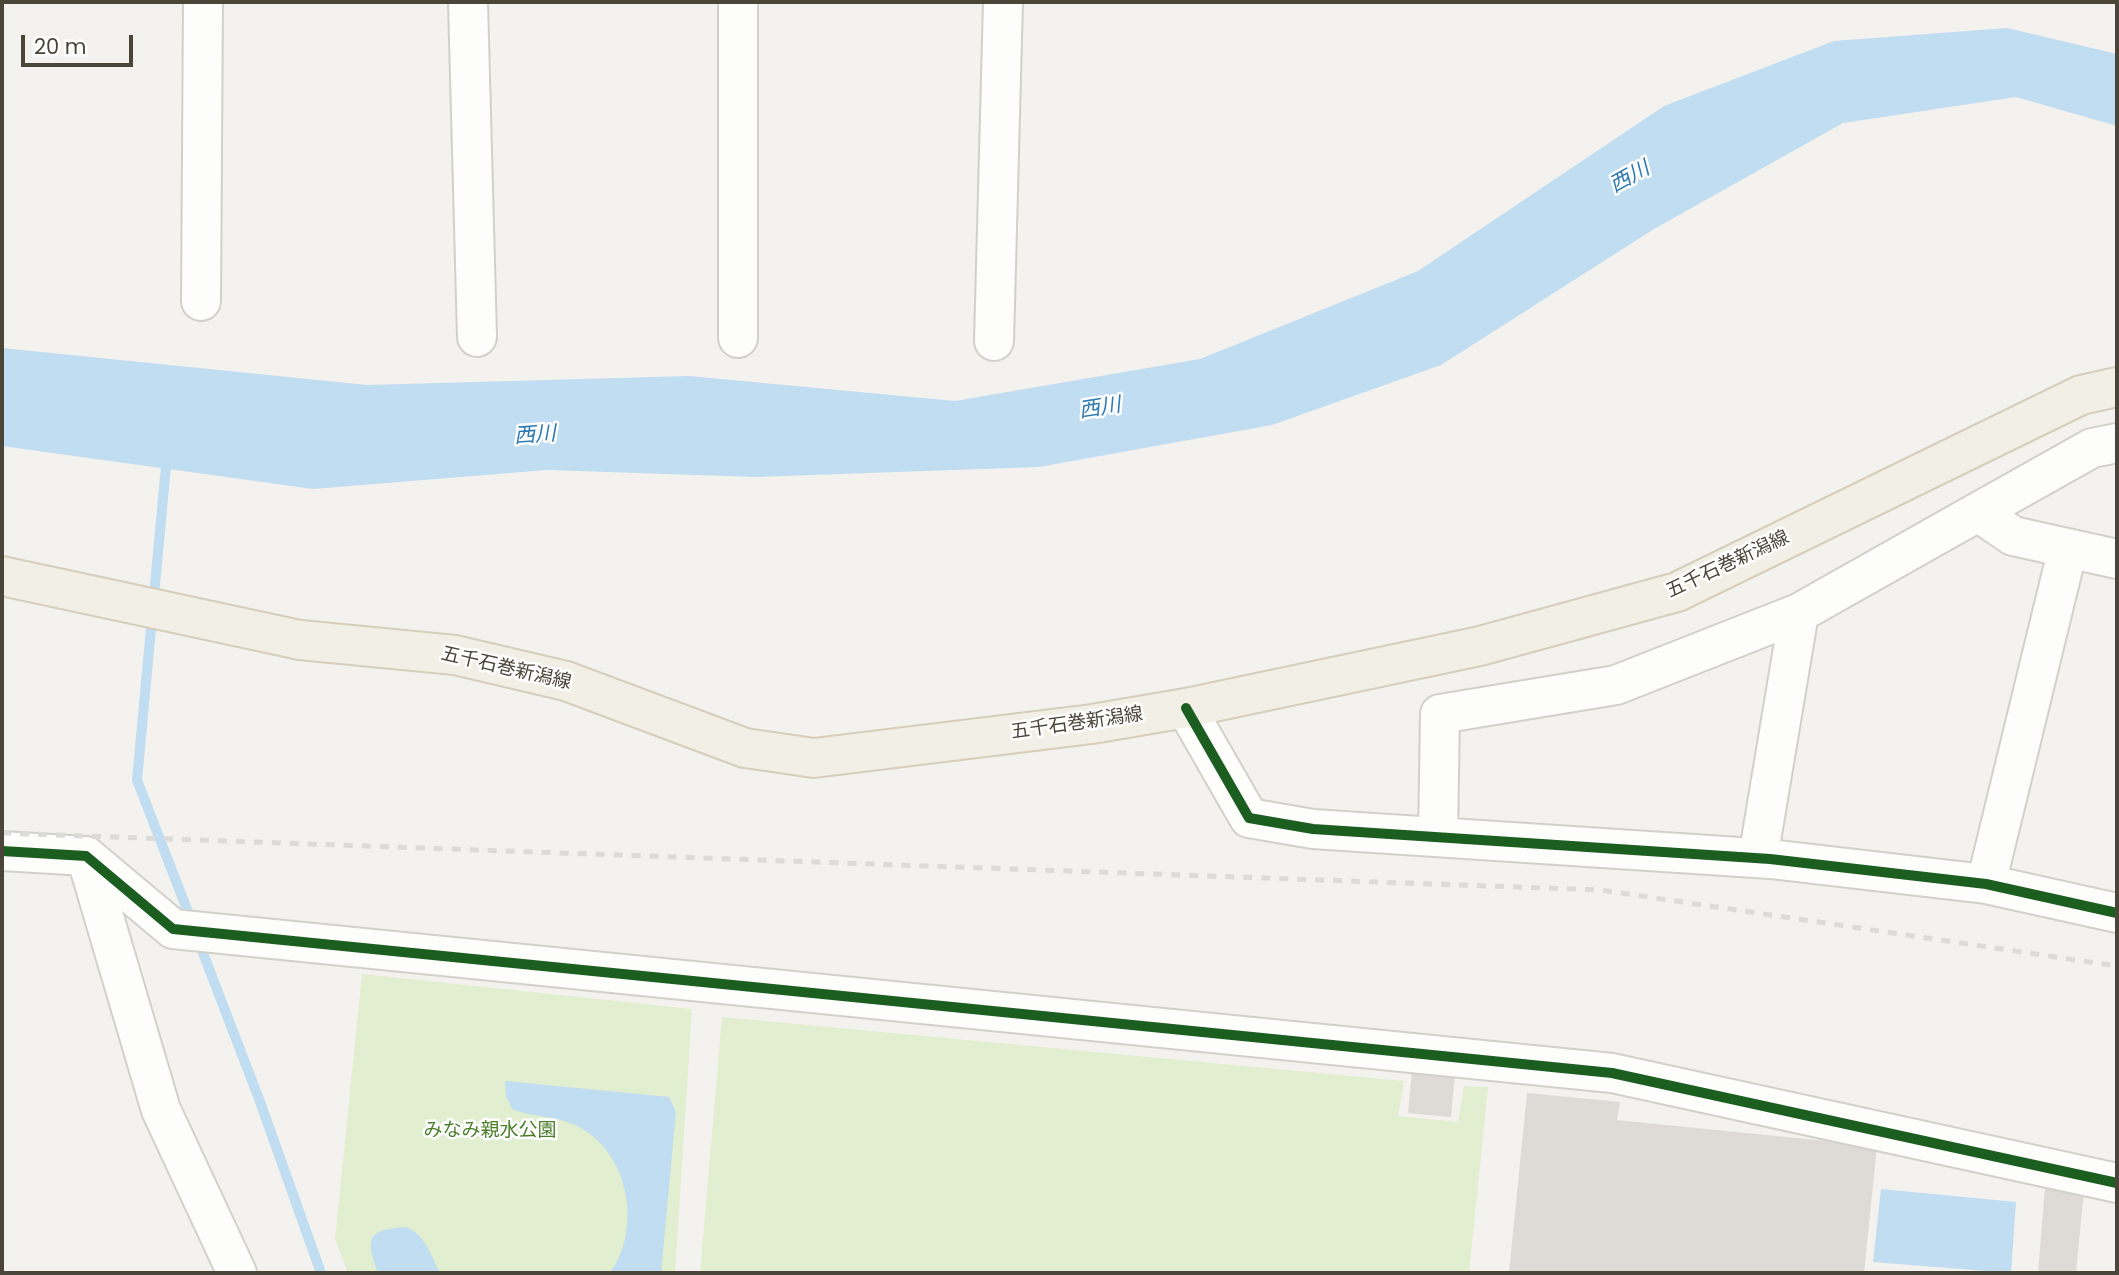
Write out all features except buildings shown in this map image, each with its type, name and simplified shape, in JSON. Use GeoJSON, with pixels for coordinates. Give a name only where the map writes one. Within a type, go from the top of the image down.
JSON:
{"type":"FeatureCollection","features":[{"type":"Feature","properties":{"kind":"main road","name":"五千石巻新潟線"},"geometry":{"type":"LineString","coordinates":[[2,576],[300,640],[455,655],[566,681],[745,748],[814,758],[1092,724],[1186,708],[1480,646],[1677,592],[2081,395],[2117,387]]}},
{"type":"Feature","properties":{"kind":"street"},"geometry":{"type":"LineString","coordinates":[[201,301],[203,2]]}},
{"type":"Feature","properties":{"kind":"street"},"geometry":{"type":"LineString","coordinates":[[468,2],[477,337]]}},
{"type":"Feature","properties":{"kind":"street"},"geometry":{"type":"LineString","coordinates":[[738,2],[738,338]]}},
{"type":"Feature","properties":{"kind":"street"},"geometry":{"type":"LineString","coordinates":[[994,341],[1003,2]]}},
{"type":"Feature","properties":{"kind":"street"},"geometry":{"type":"LineString","coordinates":[[1438,837],[1440,714],[1616,685],[1799,613],[2092,448],[2117,443]]}},
{"type":"Feature","properties":{"kind":"street"},"geometry":{"type":"LineString","coordinates":[[1978,512],[2013,536],[2117,559]]}},
{"type":"Feature","properties":{"kind":"street"},"geometry":{"type":"LineString","coordinates":[[1986,884],[2068,548]]}},
{"type":"Feature","properties":{"kind":"street"},"geometry":{"type":"LineString","coordinates":[[1758,858],[1799,613]]}},
{"type":"Feature","properties":{"kind":"street"},"geometry":{"type":"LineString","coordinates":[[1186,708],[1249,818],[1313,829],[1758,858],[1986,884],[2117,913]]}},
{"type":"Feature","properties":{"kind":"street"},"geometry":{"type":"LineString","coordinates":[[2,851],[86,856],[173,929],[1612,1073],[2117,1184]]}},
{"type":"Feature","properties":{"kind":"street"},"geometry":{"type":"LineString","coordinates":[[86,856],[161,1110],[237,1273]]}},
{"type":"Feature","properties":{"kind":"green space","name":"みなみ親水公園"},"geometry":{"type":"Polygon","coordinates":[[[362,974],[692,1009],[675,1273],[348,1273],[335,1239],[362,974]]]}},
{"type":"Feature","properties":{"kind":"green space"},"geometry":{"type":"Polygon","coordinates":[[[722,1017],[1404,1081],[1398,1116],[1458,1122],[1464,1086],[1488,1087],[1469,1273],[700,1273],[722,1017]]]}},
{"type":"Feature","properties":{"kind":"water","name":"西川"},"geometry":{"type":"Polygon","coordinates":[[[2007,28],[2117,54],[2117,126],[2016,97],[1843,123],[1654,229],[1441,365],[1272,425],[1039,467],[756,477],[547,470],[313,489],[2,446],[2,348],[367,385],[689,376],[955,401],[1200,359],[1418,271],[1664,106],[1834,41],[2007,28]]]}},
{"type":"Feature","properties":{"kind":"water"},"geometry":{"type":"Polygon","coordinates":[[[505,1081],[669,1097],[676,1112],[661,1273],[610,1273],[620,1255],[628,1215],[620,1173],[610,1155],[596,1139],[579,1127],[562,1120],[512,1109],[506,1096],[505,1081]]]}},
{"type":"Feature","properties":{"kind":"water"},"geometry":{"type":"Polygon","coordinates":[[[1881,1189],[2016,1202],[2011,1273],[1873,1262],[1881,1189]]]}},
{"type":"Feature","properties":{"kind":"water"},"geometry":{"type":"Polygon","coordinates":[[[405,1227],[418,1234],[440,1273],[378,1273],[371,1251],[372,1238],[392,1228],[405,1227]]]}},
{"type":"Feature","properties":{"kind":"waterway"},"geometry":{"type":"LineString","coordinates":[[167,455],[137,780],[193,925]]}},
{"type":"Feature","properties":{"kind":"waterway"},"geometry":{"type":"LineString","coordinates":[[198,940],[259,1099],[321,1273]]}},
{"type":"Feature","properties":{"kind":"railway"},"geometry":{"type":"LineString","coordinates":[[2,833],[1601,890],[2117,966]]}},
{"type":"Feature","properties":{"kind":"cycle path"},"geometry":{"type":"LineString","coordinates":[[1186,708],[1249,818],[1313,829],[1770,859],[1986,884],[2117,913]]}},
{"type":"Feature","properties":{"kind":"cycle path"},"geometry":{"type":"LineString","coordinates":[[2,851],[86,856],[173,929],[1612,1073],[2117,1183]]}}]}
